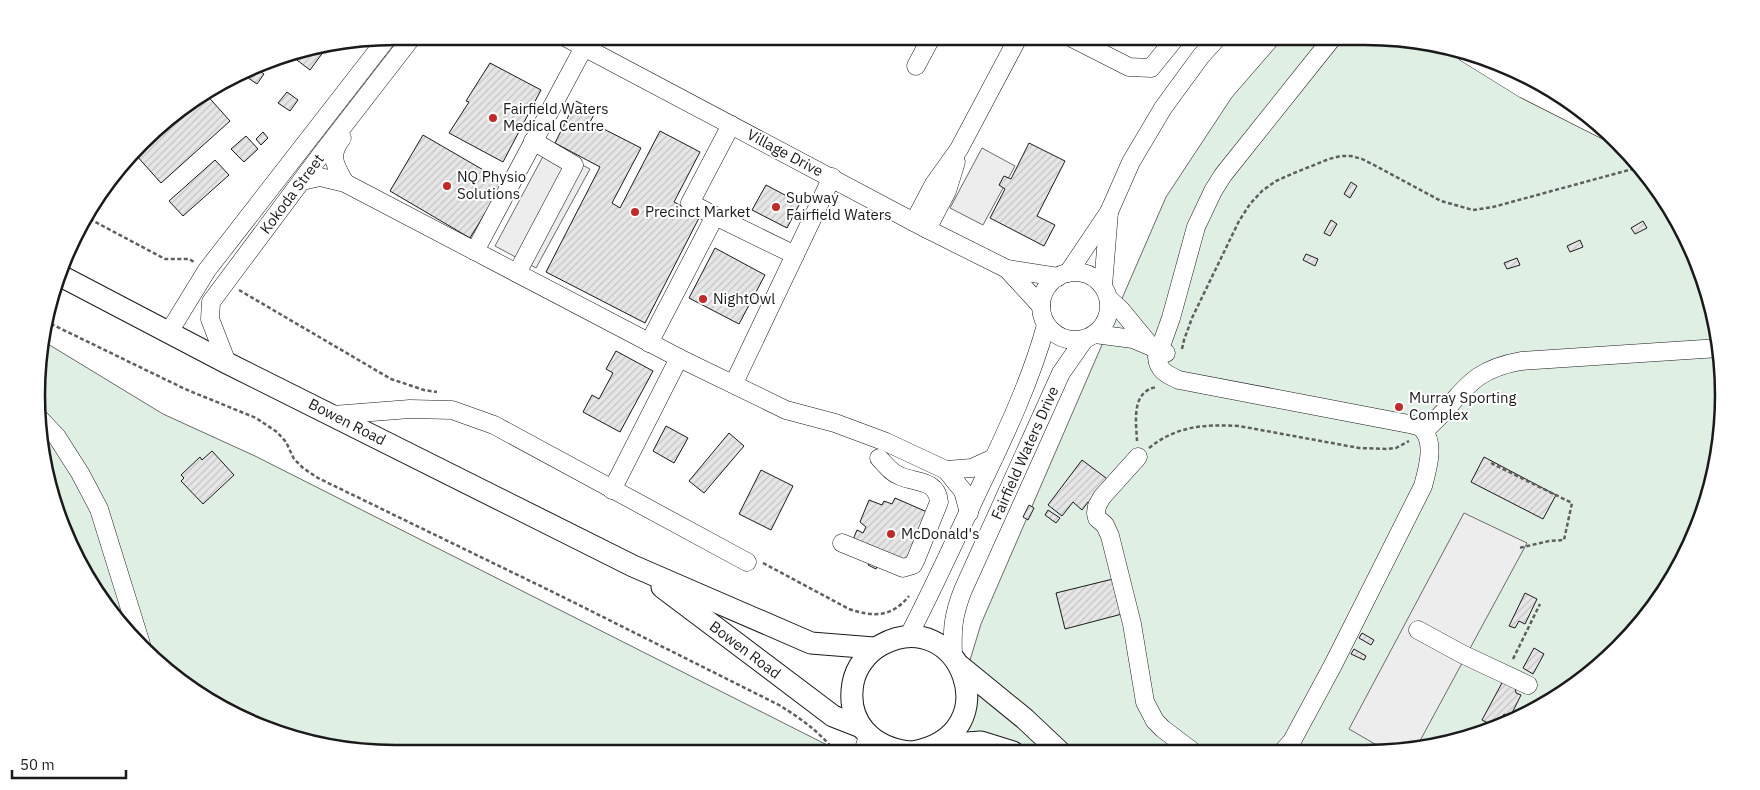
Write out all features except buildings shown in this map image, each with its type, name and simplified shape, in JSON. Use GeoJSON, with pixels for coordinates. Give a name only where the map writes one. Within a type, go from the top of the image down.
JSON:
{"type":"FeatureCollection","features":[{"type":"Feature","properties":{"kind":"main road","name":"Bowen Road"},"geometry":{"type":"LineString","coordinates":[[66,278],[227,363],[633,566],[811,643],[874,648]]}},
{"type":"Feature","properties":{"kind":"main road","name":"Bowen Road"},"geometry":{"type":"LineString","coordinates":[[633,566],[833,716],[864,738],[881,745]]}},
{"type":"Feature","properties":{"kind":"main road","name":"Bowen Road"},"geometry":{"type":"LineString","coordinates":[[864,738],[854,711],[851,694],[854,676],[862,661],[874,648],[890,640],[908,636],[925,638],[940,645],[1052,745]]}},
{"type":"Feature","properties":{"kind":"main road"},"geometry":{"type":"LineString","coordinates":[[932,745],[950,736],[959,724],[965,710],[968,695],[966,680],[956,661]]}},
{"type":"Feature","properties":{"kind":"main road","name":"Bowen Road"},"geometry":{"type":"LineString","coordinates":[[959,745],[981,742],[991,745]]}},
{"type":"Feature","properties":{"kind":"street","name":"Kokoda Street"},"geometry":{"type":"LineString","coordinates":[[227,363],[210,319],[212,302],[225,282],[406,45]]}},
{"type":"Feature","properties":{"kind":"street","name":"Village Drive"},"geometry":{"type":"LineString","coordinates":[[580,45],[920,225],[1008,269],[1063,275]]}},
{"type":"Feature","properties":{"kind":"street"},"geometry":{"type":"LineString","coordinates":[[916,66],[927,45]]}},
{"type":"Feature","properties":{"kind":"street"},"geometry":{"type":"LineString","coordinates":[[920,225],[947,191],[959,149],[1014,45]]}},
{"type":"Feature","properties":{"kind":"street"},"geometry":{"type":"LineString","coordinates":[[1088,45],[1129,67],[1151,68],[1170,45]]}},
{"type":"Feature","properties":{"kind":"street"},"geometry":{"type":"LineString","coordinates":[[1158,349],[1134,339],[1089,337],[1073,340],[1063,338],[1053,333],[1046,325],[1042,316],[1041,306],[1043,294],[1049,284],[1063,275],[1109,212],[1131,162],[1163,108],[1211,45]]}},
{"type":"Feature","properties":{"kind":"street"},"geometry":{"type":"LineString","coordinates":[[1289,745],[1333,665],[1423,486],[1430,453],[1424,431],[1418,426],[1398,421],[1179,380],[1169,376],[1161,369],[1158,360],[1158,349],[1171,318],[1196,228],[1213,191],[1327,45]]}},
{"type":"Feature","properties":{"kind":"street","name":"Kokoda Street"},"geometry":{"type":"LineString","coordinates":[[169,332],[206,270],[382,46]]}},
{"type":"Feature","properties":{"kind":"street"},"geometry":{"type":"LineString","coordinates":[[475,251],[584,47]]}},
{"type":"Feature","properties":{"kind":"street"},"geometry":{"type":"LineString","coordinates":[[1493,70],[1524,89],[1574,114]]}},
{"type":"Feature","properties":{"kind":"street"},"geometry":{"type":"LineString","coordinates":[[314,132],[324,132],[360,105]]}},
{"type":"Feature","properties":{"kind":"street"},"geometry":{"type":"LineString","coordinates":[[345,183],[334,162],[334,151],[356,119],[360,105]]}},
{"type":"Feature","properties":{"kind":"street"},"geometry":{"type":"LineString","coordinates":[[731,124],[690,203],[795,256]]}},
{"type":"Feature","properties":{"kind":"street"},"geometry":{"type":"LineString","coordinates":[[517,273],[574,165],[533,141]]}},
{"type":"Feature","properties":{"kind":"street"},"geometry":{"type":"LineString","coordinates":[[302,181],[320,177],[345,183],[649,343],[786,410],[844,426],[886,442],[946,470],[960,486],[965,496],[968,513]]}},
{"type":"Feature","properties":{"kind":"street"},"geometry":{"type":"LineString","coordinates":[[734,383],[832,177]]}},
{"type":"Feature","properties":{"kind":"street"},"geometry":{"type":"LineString","coordinates":[[1089,337],[1102,328],[1110,309],[1106,293],[1109,212]]}},
{"type":"Feature","properties":{"kind":"street"},"geometry":{"type":"LineString","coordinates":[[649,343],[715,216]]}},
{"type":"Feature","properties":{"kind":"street","name":"Village Drive"},"geometry":{"type":"LineString","coordinates":[[1008,269],[1041,306]]}},
{"type":"Feature","properties":{"kind":"street"},"geometry":{"type":"LineString","coordinates":[[1063,275],[1078,272],[1088,274],[1096,279],[1121,310],[1158,349]]}},
{"type":"Feature","properties":{"kind":"street","name":"Fairfield Waters Drive"},"geometry":{"type":"LineString","coordinates":[[908,636],[935,586],[994,458],[1038,357],[1046,325]]}},
{"type":"Feature","properties":{"kind":"street","name":"Fairfield Waters Drive"},"geometry":{"type":"LineString","coordinates":[[956,661],[952,631],[955,609],[1061,372],[1089,337]]}},
{"type":"Feature","properties":{"kind":"street"},"geometry":{"type":"LineString","coordinates":[[1424,431],[1433,424],[1470,383],[1489,370],[1505,364],[1521,361],[1712,348]]}},
{"type":"Feature","properties":{"kind":"street"},"geometry":{"type":"LineString","coordinates":[[612,490],[679,358]]}},
{"type":"Feature","properties":{"kind":"street"},"geometry":{"type":"LineString","coordinates":[[333,416],[410,409],[452,410],[494,425],[612,490],[753,561]]}},
{"type":"Feature","properties":{"kind":"street"},"geometry":{"type":"LineString","coordinates":[[47,426],[57,437],[100,509],[137,631]]}},
{"type":"Feature","properties":{"kind":"street"},"geometry":{"type":"LineString","coordinates":[[1138,457],[1102,497],[1096,513],[1097,518],[1105,525],[1110,536],[1132,624],[1145,702],[1155,721],[1184,745]]}},
{"type":"Feature","properties":{"kind":"street"},"geometry":{"type":"LineString","coordinates":[[842,544],[900,568],[908,568],[915,562],[939,502],[938,494],[929,486],[895,474],[879,458]]}},
{"type":"Feature","properties":{"kind":"street"},"geometry":{"type":"LineString","coordinates":[[946,470],[972,468],[994,458]]}},
{"type":"Feature","properties":{"kind":"street"},"geometry":{"type":"LineString","coordinates":[[1418,630],[1462,654],[1528,685]]}},
{"type":"Feature","properties":{"kind":"path"},"geometry":{"type":"LineString","coordinates":[[1138,457],[1136,424],[1138,400],[1145,391],[1151,388],[1173,384],[1179,380],[1184,340],[1196,310],[1239,222],[1250,204],[1262,191],[1276,181],[1329,159],[1351,156],[1374,165],[1441,201],[1473,210],[1493,208],[1632,169]]}},
{"type":"Feature","properties":{"kind":"path"},"geometry":{"type":"LineString","coordinates":[[92,220],[165,259],[190,259],[206,270]]}},
{"type":"Feature","properties":{"kind":"path"},"geometry":{"type":"LineString","coordinates":[[225,282],[391,379],[424,390],[442,393]]}},
{"type":"Feature","properties":{"kind":"path"},"geometry":{"type":"LineString","coordinates":[[53,325],[185,389],[256,418],[277,432],[286,442],[294,459],[318,478],[570,600],[779,706],[808,724],[830,745]]}},
{"type":"Feature","properties":{"kind":"path"},"geometry":{"type":"LineString","coordinates":[[1138,457],[1169,435],[1184,429],[1201,426],[1239,426],[1359,448],[1388,449],[1404,445],[1424,431]]}},
{"type":"Feature","properties":{"kind":"path"},"geometry":{"type":"LineString","coordinates":[[1491,463],[1572,503],[1564,540],[1548,541],[1520,548]]}},
{"type":"Feature","properties":{"kind":"path"},"geometry":{"type":"LineString","coordinates":[[753,561],[862,614],[874,616],[883,614],[904,602],[913,592]]}},
{"type":"Feature","properties":{"kind":"path"},"geometry":{"type":"LineString","coordinates":[[1505,674],[1540,604]]}},
{"type":"Feature","properties":{"kind":"green space","name":"Murray Sporting Complex"},"geometry":{"type":"Polygon","coordinates":[[[1277,45],[1365,45],[1411,48],[1456,57],[1520,81],[1578,117],[1628,164],[1656,201],[1679,240],[1703,304],[1712,349],[1715,395],[1712,441],[1703,486],[1679,550],[1643,608],[1596,658],[1578,673],[1520,709],[1456,733],[1411,742],[1365,745],[944,745],[981,624],[1166,197],[1232,97],[1277,45]]]}},
{"type":"Feature","properties":{"kind":"green space"},"geometry":{"type":"Polygon","coordinates":[[[49,345],[163,414],[255,456],[827,745],[372,744],[349,742],[304,733],[240,709],[182,673],[132,626],[104,589],[81,550],[57,486],[48,441],[45,395],[49,345]]]}},
{"type":"Feature","properties":{"kind":"shaded area"},"geometry":{"type":"Polygon","coordinates":[[[548,147],[590,169],[536,268],[495,246],[548,147]]]}},
{"type":"Feature","properties":{"kind":"shaded area"},"geometry":{"type":"Polygon","coordinates":[[[982,148],[1015,166],[983,225],[950,208],[982,148]]]}},
{"type":"Feature","properties":{"kind":"shaded area"},"geometry":{"type":"Polygon","coordinates":[[[1464,513],[1527,543],[1420,740],[1376,745],[1349,729],[1464,513]]]}},
{"type":"Feature","properties":{"kind":"place","name":"Fairfield Waters Medical Centre"},"geometry":{"type":"Point","coordinates":[493,118]}},
{"type":"Feature","properties":{"kind":"place","name":"NQ Physio Solutions"},"geometry":{"type":"Point","coordinates":[447,186]}},
{"type":"Feature","properties":{"kind":"place","name":"Subway Fairfield Waters"},"geometry":{"type":"Point","coordinates":[776,207]}},
{"type":"Feature","properties":{"kind":"place","name":"Precinct Market"},"geometry":{"type":"Point","coordinates":[635,212]}},
{"type":"Feature","properties":{"kind":"place","name":"NightOwl"},"geometry":{"type":"Point","coordinates":[703,299]}},
{"type":"Feature","properties":{"kind":"place","name":"Murray Sporting Complex"},"geometry":{"type":"Point","coordinates":[1399,407]}},
{"type":"Feature","properties":{"kind":"place","name":"McDonald's"},"geometry":{"type":"Point","coordinates":[891,534]}}]}
